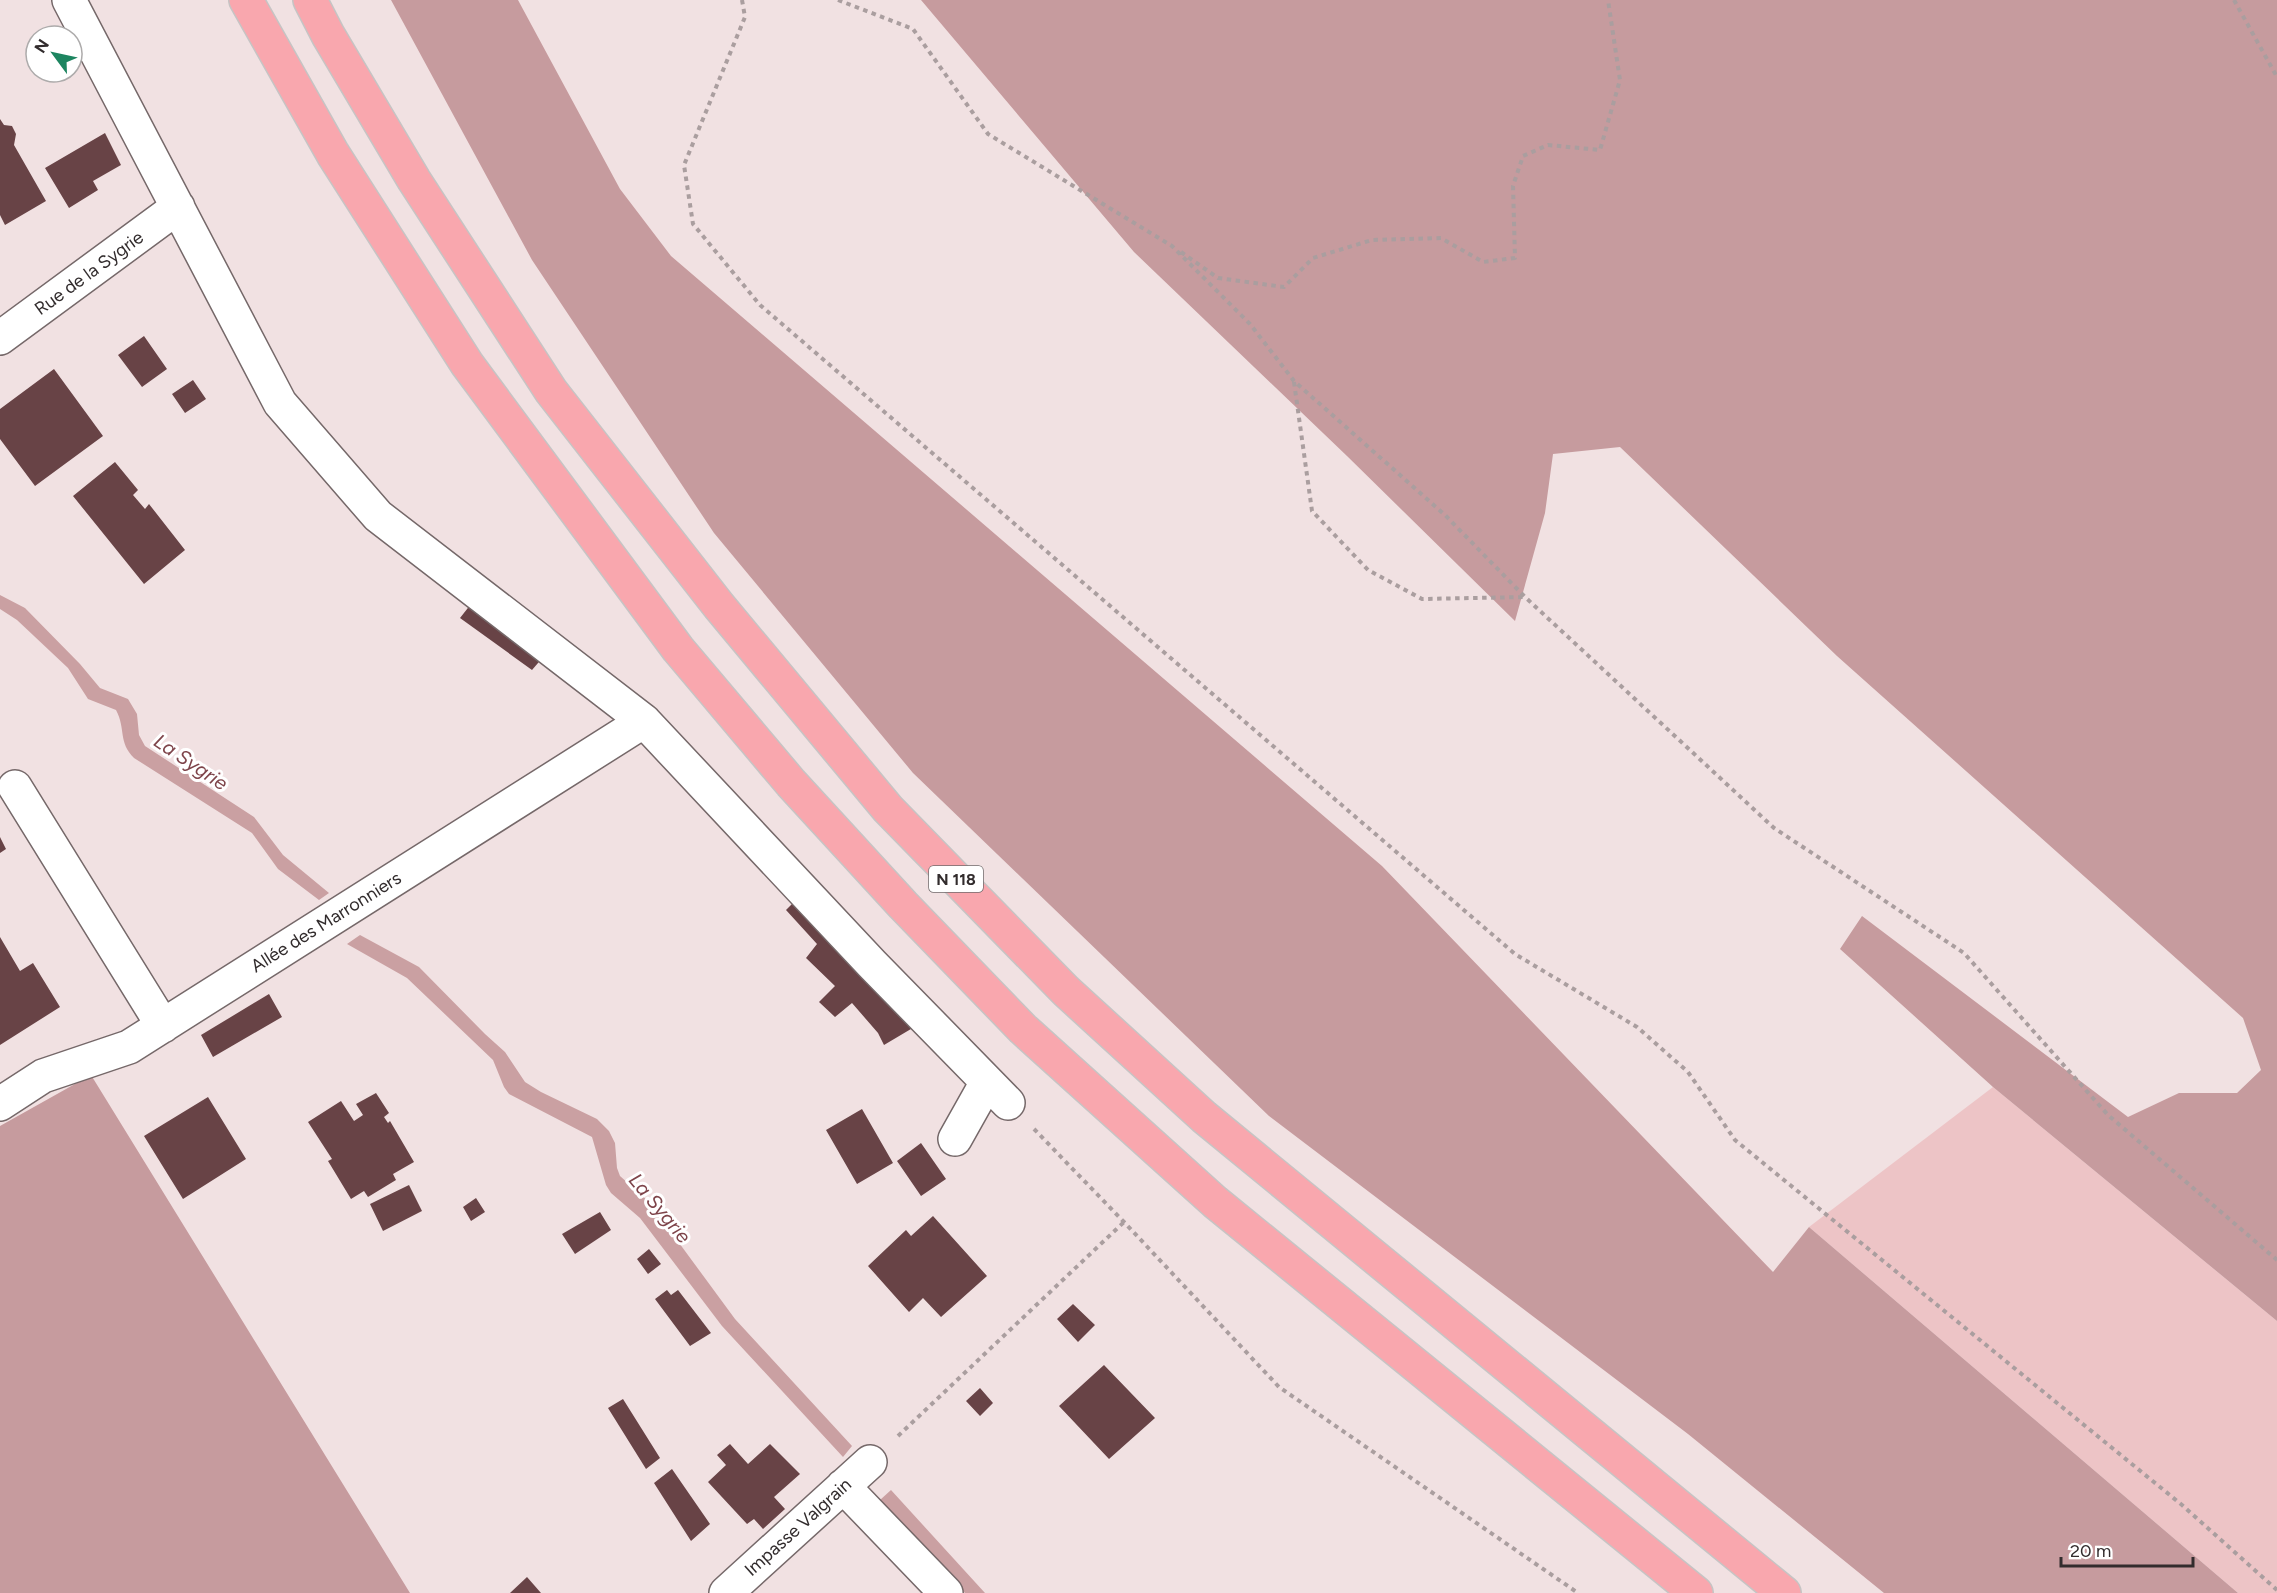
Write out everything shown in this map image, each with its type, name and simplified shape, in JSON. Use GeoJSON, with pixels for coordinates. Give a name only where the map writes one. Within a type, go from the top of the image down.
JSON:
{"type":"FeatureCollection","features":[{"type":"Feature","properties":{"kind":"highway"},"geometry":{"type":"LineString","coordinates":[[246,0],[333,154],[467,364],[678,649],[791,783],[903,905],[1023,1029],[1225,1209],[1696,1593]]}},
{"type":"Feature","properties":{"kind":"highway","name":"N 118"},"geometry":{"type":"LineString","coordinates":[[310,0],[328,35],[414,180],[551,391],[719,606],[888,809],[1066,991],[1204,1116],[1784,1593]]}},
{"type":"Feature","properties":{"kind":"street"},"geometry":{"type":"LineString","coordinates":[[69,0],[280,402],[378,516],[644,721],[872,964],[1007,1102],[955,1139]]}},
{"type":"Feature","properties":{"kind":"street","name":"Rue de la Sygrie"},"geometry":{"type":"LineString","coordinates":[[0,338],[178,207]]}},
{"type":"Feature","properties":{"kind":"street","name":"Allée des Marronniers"},"geometry":{"type":"LineString","coordinates":[[0,1104],[43,1076],[129,1047],[644,721]]}},
{"type":"Feature","properties":{"kind":"street"},"geometry":{"type":"LineString","coordinates":[[15,787],[163,1026]]}},
{"type":"Feature","properties":{"kind":"street","name":"Impasse Valgrain"},"geometry":{"type":"LineString","coordinates":[[726,1593],[870,1462]]}},
{"type":"Feature","properties":{"kind":"street"},"geometry":{"type":"LineString","coordinates":[[843,1486],[945,1593]]}},
{"type":"Feature","properties":{"kind":"path"},"geometry":{"type":"LineString","coordinates":[[742,0],[745,17],[684,165],[693,224],[760,305],[1515,954],[1637,1027],[1688,1072],[1735,1140],[2182,1504],[2277,1590]]}},
{"type":"Feature","properties":{"kind":"path"},"geometry":{"type":"LineString","coordinates":[[838,0],[913,29],[988,134],[1172,246],[1218,278],[1284,287],[1313,258],[1372,240],[1440,238],[1482,262],[1515,258],[1513,186],[1523,156],[1548,145],[1600,150],[1620,80],[1608,0]]}},
{"type":"Feature","properties":{"kind":"path"},"geometry":{"type":"LineString","coordinates":[[2234,0],[2277,77]]}},
{"type":"Feature","properties":{"kind":"path"},"geometry":{"type":"LineString","coordinates":[[1172,246],[1250,324],[1294,381],[1444,515],[1525,597],[1774,828],[1964,952],[2108,1115],[2277,1260]]}},
{"type":"Feature","properties":{"kind":"path"},"geometry":{"type":"LineString","coordinates":[[1294,381],[1312,511],[1368,570],[1422,599],[1525,597]]}},
{"type":"Feature","properties":{"kind":"path"},"geometry":{"type":"LineString","coordinates":[[1007,1102],[1279,1387],[1576,1591]]}},
{"type":"Feature","properties":{"kind":"path"},"geometry":{"type":"LineString","coordinates":[[870,1462],[1124,1222]]}},
{"type":"Feature","properties":{"kind":"shaded area"},"geometry":{"type":"Polygon","coordinates":[[[391,0],[518,0],[620,189],[671,256],[1382,866],[1773,1272],[1809,1227],[2238,1593],[1884,1593],[1688,1434],[1269,1116],[913,773],[714,533],[532,260],[391,0]]]}},
{"type":"Feature","properties":{"kind":"shaded area"},"geometry":{"type":"Polygon","coordinates":[[[921,0],[2277,0],[2277,1321],[1993,1087],[1840,949],[1862,916],[2128,1117],[2179,1093],[2237,1093],[2261,1070],[2243,1018],[1837,656],[1620,447],[1553,454],[1545,513],[1515,621],[1134,252],[921,0]]]}},
{"type":"Feature","properties":{"kind":"shaded area"},"geometry":{"type":"Polygon","coordinates":[[[0,595],[25,608],[80,664],[100,688],[128,699],[137,714],[139,735],[145,746],[254,817],[283,855],[329,893],[319,900],[278,869],[252,833],[134,758],[124,741],[116,710],[88,699],[68,668],[17,620],[0,609],[0,595]]]}},
{"type":"Feature","properties":{"kind":"shaded area"},"geometry":{"type":"Polygon","coordinates":[[[360,935],[419,967],[505,1052],[525,1082],[597,1119],[609,1131],[615,1143],[620,1176],[649,1202],[735,1319],[852,1446],[843,1457],[722,1326],[640,1218],[611,1193],[606,1185],[592,1137],[509,1094],[493,1060],[407,978],[347,944],[360,935]]]}},
{"type":"Feature","properties":{"kind":"shaded area"},"geometry":{"type":"Polygon","coordinates":[[[91,1075],[410,1593],[0,1593],[0,1126],[91,1075]]]}},
{"type":"Feature","properties":{"kind":"shaded area"},"geometry":{"type":"Polygon","coordinates":[[[1993,1087],[2277,1321],[2277,1593],[2238,1593],[1809,1227],[1993,1087]]]}},
{"type":"Feature","properties":{"kind":"shaded area"},"geometry":{"type":"Polygon","coordinates":[[[891,1490],[985,1593],[965,1593],[880,1500],[891,1490]]]}},
{"type":"Feature","properties":{"kind":"building"},"geometry":{"type":"Polygon","coordinates":[[[0,119],[4,125],[12,126],[16,134],[14,145],[46,201],[5,225],[0,215],[0,119]]]}},
{"type":"Feature","properties":{"kind":"building"},"geometry":{"type":"Polygon","coordinates":[[[105,133],[121,165],[93,181],[98,190],[69,208],[45,168],[105,133]]]}},
{"type":"Feature","properties":{"kind":"building"},"geometry":{"type":"Polygon","coordinates":[[[144,336],[167,369],[142,387],[118,355],[144,336]]]}},
{"type":"Feature","properties":{"kind":"building"},"geometry":{"type":"Polygon","coordinates":[[[54,369],[103,436],[35,486],[0,439],[0,409],[54,369]]]}},
{"type":"Feature","properties":{"kind":"building"},"geometry":{"type":"Polygon","coordinates":[[[193,380],[206,399],[185,413],[172,394],[193,380]]]}},
{"type":"Feature","properties":{"kind":"building"},"geometry":{"type":"Polygon","coordinates":[[[115,462],[138,490],[133,495],[145,509],[149,504],[185,550],[144,584],[73,496],[115,462]]]}},
{"type":"Feature","properties":{"kind":"building"},"geometry":{"type":"Polygon","coordinates":[[[471,604],[544,656],[532,670],[460,618],[471,604]]]}},
{"type":"Feature","properties":{"kind":"building"},"geometry":{"type":"Polygon","coordinates":[[[0,837],[6,849],[0,853],[0,837]]]}},
{"type":"Feature","properties":{"kind":"building"},"geometry":{"type":"Polygon","coordinates":[[[794,902],[916,1026],[884,1045],[878,1033],[852,1003],[835,1017],[819,1002],[835,986],[806,958],[817,944],[786,910],[794,902]]]}},
{"type":"Feature","properties":{"kind":"building"},"geometry":{"type":"Polygon","coordinates":[[[0,937],[20,971],[33,963],[60,1007],[0,1045],[0,937]]]}},
{"type":"Feature","properties":{"kind":"building"},"geometry":{"type":"Polygon","coordinates":[[[269,994],[282,1017],[213,1057],[201,1035],[269,994]]]}},
{"type":"Feature","properties":{"kind":"building"},"geometry":{"type":"Polygon","coordinates":[[[376,1093],[389,1113],[384,1117],[388,1123],[390,1121],[414,1162],[393,1174],[396,1180],[368,1197],[364,1191],[351,1199],[328,1161],[332,1159],[308,1122],[341,1101],[354,1121],[363,1115],[356,1104],[376,1093]]]}},
{"type":"Feature","properties":{"kind":"building"},"geometry":{"type":"Polygon","coordinates":[[[208,1097],[246,1159],[183,1199],[144,1136],[208,1097]]]}},
{"type":"Feature","properties":{"kind":"building"},"geometry":{"type":"Polygon","coordinates":[[[862,1109],[893,1163],[857,1184],[826,1130],[862,1109]]]}},
{"type":"Feature","properties":{"kind":"building"},"geometry":{"type":"Polygon","coordinates":[[[921,1143],[946,1179],[921,1196],[897,1161],[921,1143]]]}},
{"type":"Feature","properties":{"kind":"building"},"geometry":{"type":"Polygon","coordinates":[[[409,1185],[422,1211],[383,1231],[370,1204],[409,1185]]]}},
{"type":"Feature","properties":{"kind":"building"},"geometry":{"type":"Polygon","coordinates":[[[476,1198],[485,1212],[471,1221],[463,1207],[476,1198]]]}},
{"type":"Feature","properties":{"kind":"building"},"geometry":{"type":"Polygon","coordinates":[[[600,1212],[611,1230],[575,1254],[562,1234],[600,1212]]]}},
{"type":"Feature","properties":{"kind":"building"},"geometry":{"type":"Polygon","coordinates":[[[933,1216],[987,1276],[941,1317],[923,1298],[909,1312],[868,1266],[906,1230],[911,1236],[933,1216]]]}},
{"type":"Feature","properties":{"kind":"building"},"geometry":{"type":"Polygon","coordinates":[[[649,1249],[661,1264],[648,1274],[637,1259],[649,1249]]]}},
{"type":"Feature","properties":{"kind":"building"},"geometry":{"type":"Polygon","coordinates":[[[667,1290],[671,1295],[678,1290],[711,1333],[690,1346],[655,1299],[667,1290]]]}},
{"type":"Feature","properties":{"kind":"building"},"geometry":{"type":"Polygon","coordinates":[[[1073,1304],[1095,1325],[1078,1342],[1057,1319],[1073,1304]]]}},
{"type":"Feature","properties":{"kind":"building"},"geometry":{"type":"Polygon","coordinates":[[[1104,1365],[1155,1418],[1109,1459],[1059,1406],[1104,1365]]]}},
{"type":"Feature","properties":{"kind":"building"},"geometry":{"type":"Polygon","coordinates":[[[980,1388],[993,1403],[980,1416],[966,1401],[980,1388]]]}},
{"type":"Feature","properties":{"kind":"building"},"geometry":{"type":"Polygon","coordinates":[[[623,1399],[660,1458],[646,1469],[608,1408],[623,1399]]]}},
{"type":"Feature","properties":{"kind":"building"},"geometry":{"type":"Polygon","coordinates":[[[730,1444],[748,1464],[770,1444],[800,1474],[774,1497],[785,1509],[763,1529],[754,1519],[747,1524],[708,1482],[726,1465],[717,1455],[730,1444]]]}},
{"type":"Feature","properties":{"kind":"building"},"geometry":{"type":"Polygon","coordinates":[[[672,1469],[710,1524],[691,1541],[654,1483],[672,1469]]]}},
{"type":"Feature","properties":{"kind":"building"},"geometry":{"type":"Polygon","coordinates":[[[527,1577],[541,1593],[510,1593],[527,1577]]]}},
{"type":"Feature","properties":{"kind":"water label","name":"La Sygrie"},"geometry":{"type":"Point","coordinates":[191,762]}},
{"type":"Feature","properties":{"kind":"water label","name":"La Sygrie"},"geometry":{"type":"Point","coordinates":[660,1208]}}]}
